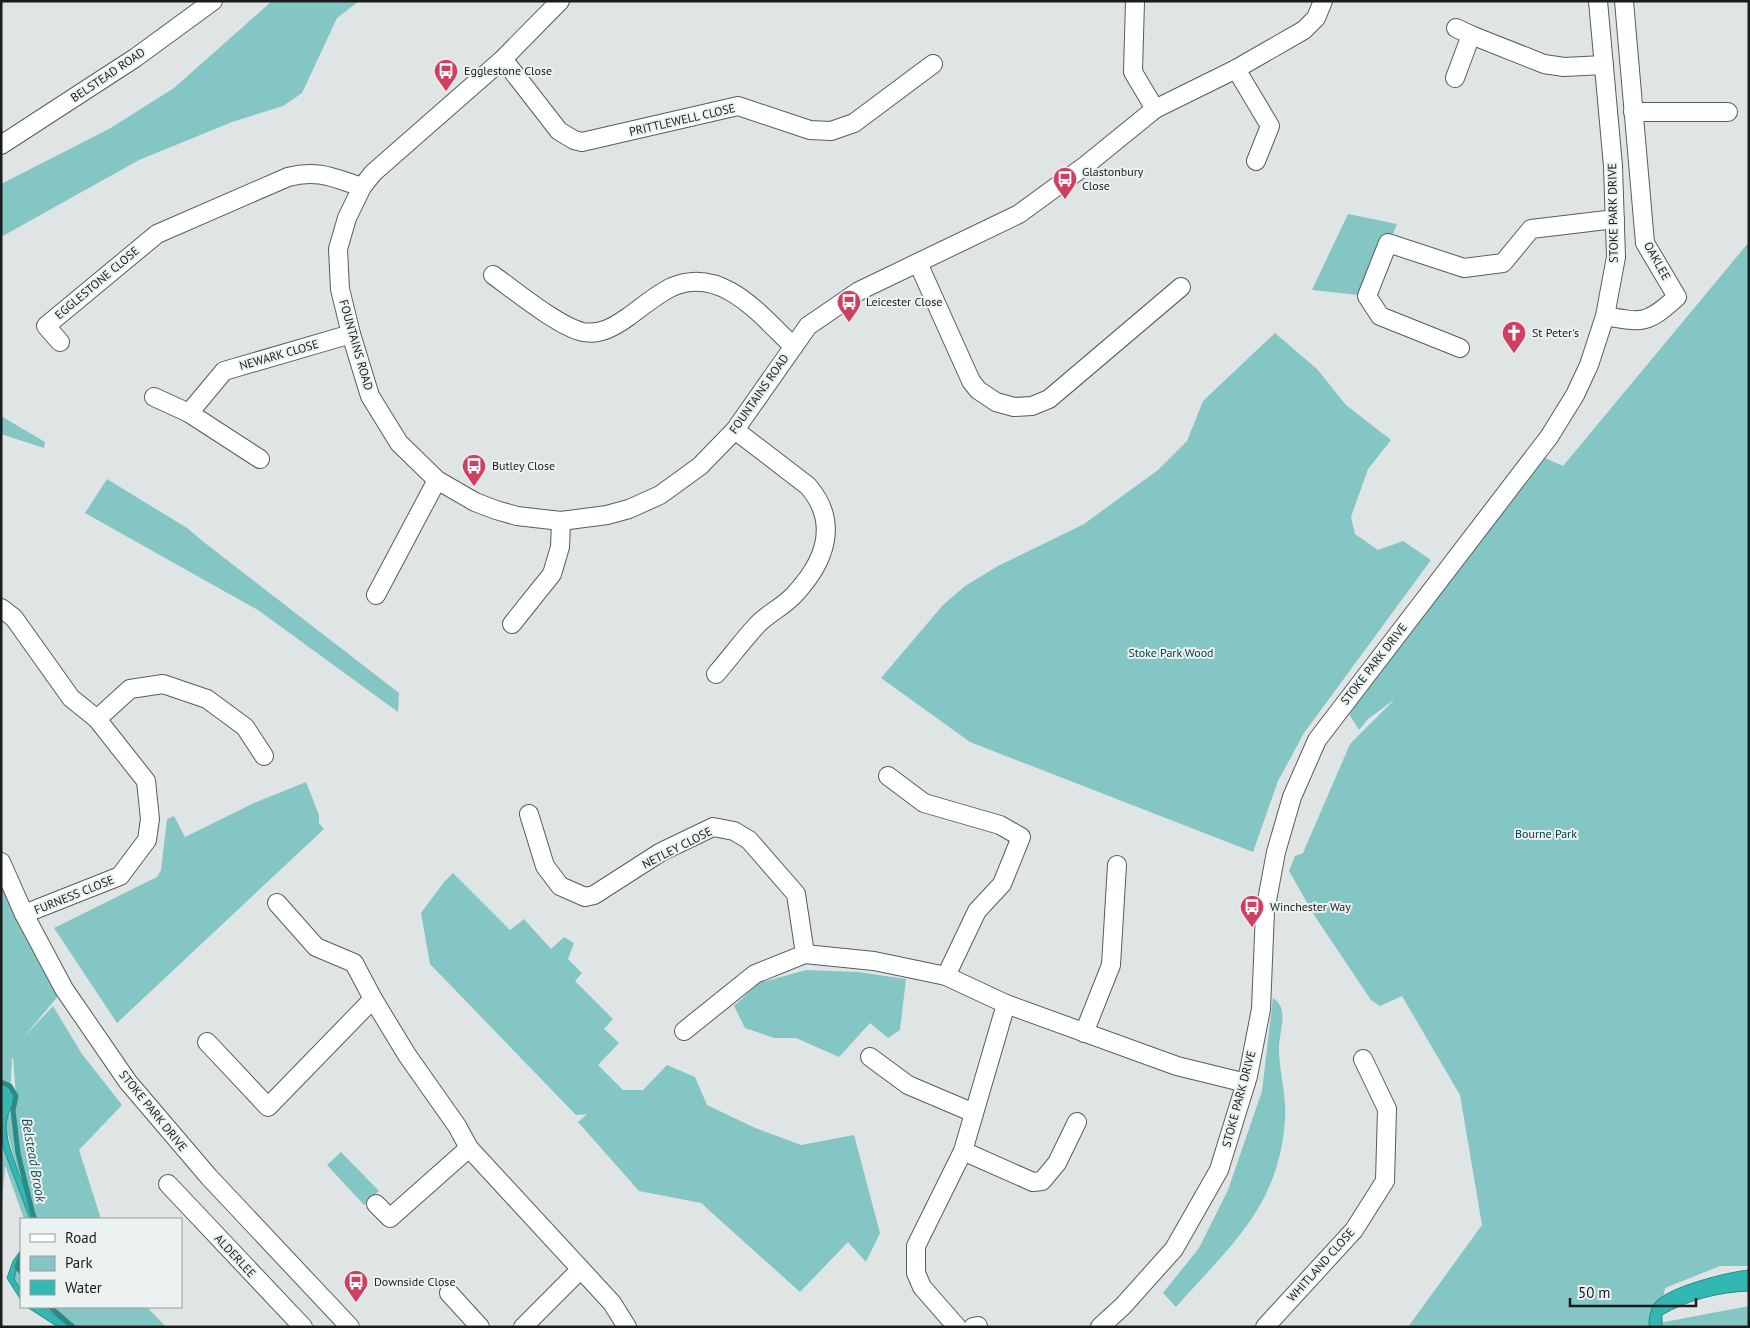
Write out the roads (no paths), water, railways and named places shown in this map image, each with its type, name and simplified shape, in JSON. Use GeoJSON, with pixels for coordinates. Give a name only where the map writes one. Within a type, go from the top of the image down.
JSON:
{"type":"FeatureCollection","features":[{"type":"Feature","properties":{"kind":"street","name":"BELSTEAD ROAD"},"geometry":{"type":"LineString","coordinates":[[1,145],[135,58],[213,1]]}},
{"type":"Feature","properties":{"kind":"street","name":"FOUNTAINS ROAD"},"geometry":{"type":"LineString","coordinates":[[560,1],[503,59],[373,173],[362,187],[347,218],[338,248],[340,289],[351,334],[370,396],[399,443],[437,480],[475,502],[517,516],[561,521],[607,515],[629,509],[660,495],[700,466],[735,430],[808,326],[859,291],[1019,214],[1086,165],[1155,109],[1236,69],[1304,30],[1316,18],[1323,1]]}},
{"type":"Feature","properties":{"kind":"street"},"geometry":{"type":"LineString","coordinates":[[1135,1],[1133,72],[1155,109]]}},
{"type":"Feature","properties":{"kind":"street","name":"STOKE PARK DRIVE"},"geometry":{"type":"LineString","coordinates":[[1100,1327],[1123,1306],[1174,1249],[1219,1170],[1246,1083],[1261,1009],[1265,911],[1276,852],[1292,797],[1317,740],[1549,437],[1575,396],[1595,348],[1605,316],[1616,257],[1615,220],[1598,1]]}},
{"type":"Feature","properties":{"kind":"street","name":"OAKLEE"},"geometry":{"type":"LineString","coordinates":[[1605,316],[1636,322],[1658,314],[1678,297],[1645,244],[1624,1]]}},
{"type":"Feature","properties":{"kind":"street"},"geometry":{"type":"LineString","coordinates":[[1455,78],[1464,31],[1544,64],[1564,67],[1604,65]]}},
{"type":"Feature","properties":{"kind":"street","name":"PRITTLEWELL CLOSE"},"geometry":{"type":"LineString","coordinates":[[503,59],[559,131],[574,140],[582,142],[738,106],[810,130],[831,131],[854,123],[934,64]]}},
{"type":"Feature","properties":{"kind":"street"},"geometry":{"type":"LineString","coordinates":[[1236,69],[1270,126],[1256,161]]}},
{"type":"Feature","properties":{"kind":"street"},"geometry":{"type":"LineString","coordinates":[[1634,112],[1728,112]]}},
{"type":"Feature","properties":{"kind":"street","name":"EGGLESTONE CLOSE"},"geometry":{"type":"LineString","coordinates":[[60,342],[46,326],[156,234],[288,177],[306,172],[323,174],[362,187]]}},
{"type":"Feature","properties":{"kind":"street"},"geometry":{"type":"LineString","coordinates":[[1460,348],[1380,316],[1367,296],[1388,244],[1464,268],[1503,263],[1531,229],[1615,220]]}},
{"type":"Feature","properties":{"kind":"street"},"geometry":{"type":"LineString","coordinates":[[918,263],[971,381],[986,397],[1014,407],[1032,406],[1050,398],[1181,287]]}},
{"type":"Feature","properties":{"kind":"street"},"geometry":{"type":"LineString","coordinates":[[493,275],[566,326],[592,332],[615,326],[671,288],[691,283],[712,284],[740,297],[793,346]]}},
{"type":"Feature","properties":{"kind":"street","name":"NEWARK CLOSE"},"geometry":{"type":"LineString","coordinates":[[189,414],[224,372],[351,334]]}},
{"type":"Feature","properties":{"kind":"street"},"geometry":{"type":"LineString","coordinates":[[154,397],[189,414],[260,459]]}},
{"type":"Feature","properties":{"kind":"street"},"geometry":{"type":"LineString","coordinates":[[716,674],[758,625],[793,596],[816,568],[826,534],[824,512],[808,486],[735,430]]}},
{"type":"Feature","properties":{"kind":"street"},"geometry":{"type":"LineString","coordinates":[[376,595],[437,480]]}},
{"type":"Feature","properties":{"kind":"street"},"geometry":{"type":"LineString","coordinates":[[512,624],[552,574],[560,547],[561,521]]}},
{"type":"Feature","properties":{"kind":"street","name":"FURNESS CLOSE"},"geometry":{"type":"LineString","coordinates":[[1,608],[14,618],[71,698],[96,720],[146,781],[150,819],[147,840],[120,876],[24,914]]}},
{"type":"Feature","properties":{"kind":"street"},"geometry":{"type":"LineString","coordinates":[[96,720],[130,689],[163,684],[208,699],[244,727],[264,756]]}},
{"type":"Feature","properties":{"kind":"street"},"geometry":{"type":"LineString","coordinates":[[888,776],[924,803],[1000,825],[1021,837],[1002,884],[977,912],[946,976]]}},
{"type":"Feature","properties":{"kind":"street","name":"NETLEY CLOSE"},"geometry":{"type":"LineString","coordinates":[[529,814],[544,866],[560,886],[585,897],[594,894],[661,852],[713,827],[734,831],[749,840],[796,894],[805,954]]}},
{"type":"Feature","properties":{"kind":"street","name":"STOKE PARK DRIVE"},"geometry":{"type":"LineString","coordinates":[[1,862],[24,914],[64,989],[128,1082],[194,1160],[350,1327]]}},
{"type":"Feature","properties":{"kind":"street"},"geometry":{"type":"LineString","coordinates":[[1084,1033],[1111,965],[1117,865]]}},
{"type":"Feature","properties":{"kind":"street"},"geometry":{"type":"LineString","coordinates":[[277,903],[316,947],[354,963],[373,1000],[469,1148],[612,1303],[627,1327]]}},
{"type":"Feature","properties":{"kind":"street"},"geometry":{"type":"LineString","coordinates":[[684,1031],[755,974],[805,954],[874,961],[946,976],[1006,1004],[1084,1033],[1177,1066],[1246,1083]]}},
{"type":"Feature","properties":{"kind":"street"},"geometry":{"type":"LineString","coordinates":[[208,1042],[268,1107],[373,1000]]}},
{"type":"Feature","properties":{"kind":"street"},"geometry":{"type":"LineString","coordinates":[[956,1327],[922,1287],[916,1273],[916,1246],[963,1151],[1006,1004]]}},
{"type":"Feature","properties":{"kind":"street"},"geometry":{"type":"LineString","coordinates":[[870,1057],[908,1085],[974,1113]]}},
{"type":"Feature","properties":{"kind":"street","name":"WHITLAND CLOSE"},"geometry":{"type":"LineString","coordinates":[[1265,1327],[1354,1230],[1385,1181],[1387,1109],[1363,1059]]}},
{"type":"Feature","properties":{"kind":"street"},"geometry":{"type":"LineString","coordinates":[[963,1151],[1033,1182],[1042,1181],[1057,1163],[1077,1122]]}},
{"type":"Feature","properties":{"kind":"street"},"geometry":{"type":"LineString","coordinates":[[376,1204],[390,1218],[469,1148]]}},
{"type":"Feature","properties":{"kind":"street","name":"ALDERLEE"},"geometry":{"type":"LineString","coordinates":[[168,1184],[303,1327]]}},
{"type":"Feature","properties":{"kind":"street"},"geometry":{"type":"LineString","coordinates":[[523,1327],[580,1270]]}},
{"type":"Feature","properties":{"kind":"street"},"geometry":{"type":"LineString","coordinates":[[448,1293],[480,1327]]}},
{"type":"Feature","properties":{"kind":"water"},"geometry":{"type":"Polygon","coordinates":[[[1,1080],[13,1092],[14,1102],[7,1119],[7,1136],[37,1218],[30,1218],[3,1147],[1,1080]]]}},
{"type":"Feature","properties":{"kind":"water"},"geometry":{"type":"Polygon","coordinates":[[[20,1251],[20,1263],[14,1279],[20,1288],[20,1298],[7,1278],[13,1261],[20,1251]]]}},
{"type":"Feature","properties":{"kind":"water"},"geometry":{"type":"Polygon","coordinates":[[[1749,1270],[1749,1291],[1726,1293],[1693,1301],[1662,1315],[1662,1327],[1649,1327],[1650,1315],[1654,1304],[1671,1292],[1698,1281],[1749,1270]]]}},
{"type":"Feature","properties":{"kind":"water"},"geometry":{"type":"Polygon","coordinates":[[[29,1308],[44,1308],[71,1327],[58,1327],[29,1308]]]}},
{"type":"Feature","properties":{"kind":"waterway","name":"Belstead Brook"},"geometry":{"type":"LineString","coordinates":[[1,1082],[10,1086],[16,1096],[13,1110],[18,1153],[34,1218]]}},
{"type":"Feature","properties":{"kind":"waterway","name":"Belstead Brook"},"geometry":{"type":"LineString","coordinates":[[20,1258],[17,1267],[20,1271]]}},
{"type":"Feature","properties":{"kind":"waterway","name":"Belstead Brook"},"geometry":{"type":"LineString","coordinates":[[51,1308],[73,1327]]}},
{"type":"Feature","properties":{"kind":"place","name":"Egglestone Close"},"geometry":{"type":"Point","coordinates":[446,92]}},
{"type":"Feature","properties":{"kind":"place","name":"Glastonbury Close"},"geometry":{"type":"Point","coordinates":[1065,200]}},
{"type":"Feature","properties":{"kind":"place","name":"Leicester Close"},"geometry":{"type":"Point","coordinates":[849,323]}},
{"type":"Feature","properties":{"kind":"place","name":"St Peter's"},"geometry":{"type":"Point","coordinates":[1514,354]}},
{"type":"Feature","properties":{"kind":"place","name":"Butley Close"},"geometry":{"type":"Point","coordinates":[474,487]}},
{"type":"Feature","properties":{"kind":"place","name":"Winchester Way"},"geometry":{"type":"Point","coordinates":[1252,928]}},
{"type":"Feature","properties":{"kind":"place","name":"Downside Close"},"geometry":{"type":"Point","coordinates":[356,1303]}},
{"type":"Feature","properties":{"kind":"park label","name":"Stoke Park Wood"},"geometry":{"type":"Point","coordinates":[1171,653]}},
{"type":"Feature","properties":{"kind":"park label","name":"Bourne Park"},"geometry":{"type":"Point","coordinates":[1546,834]}}]}
